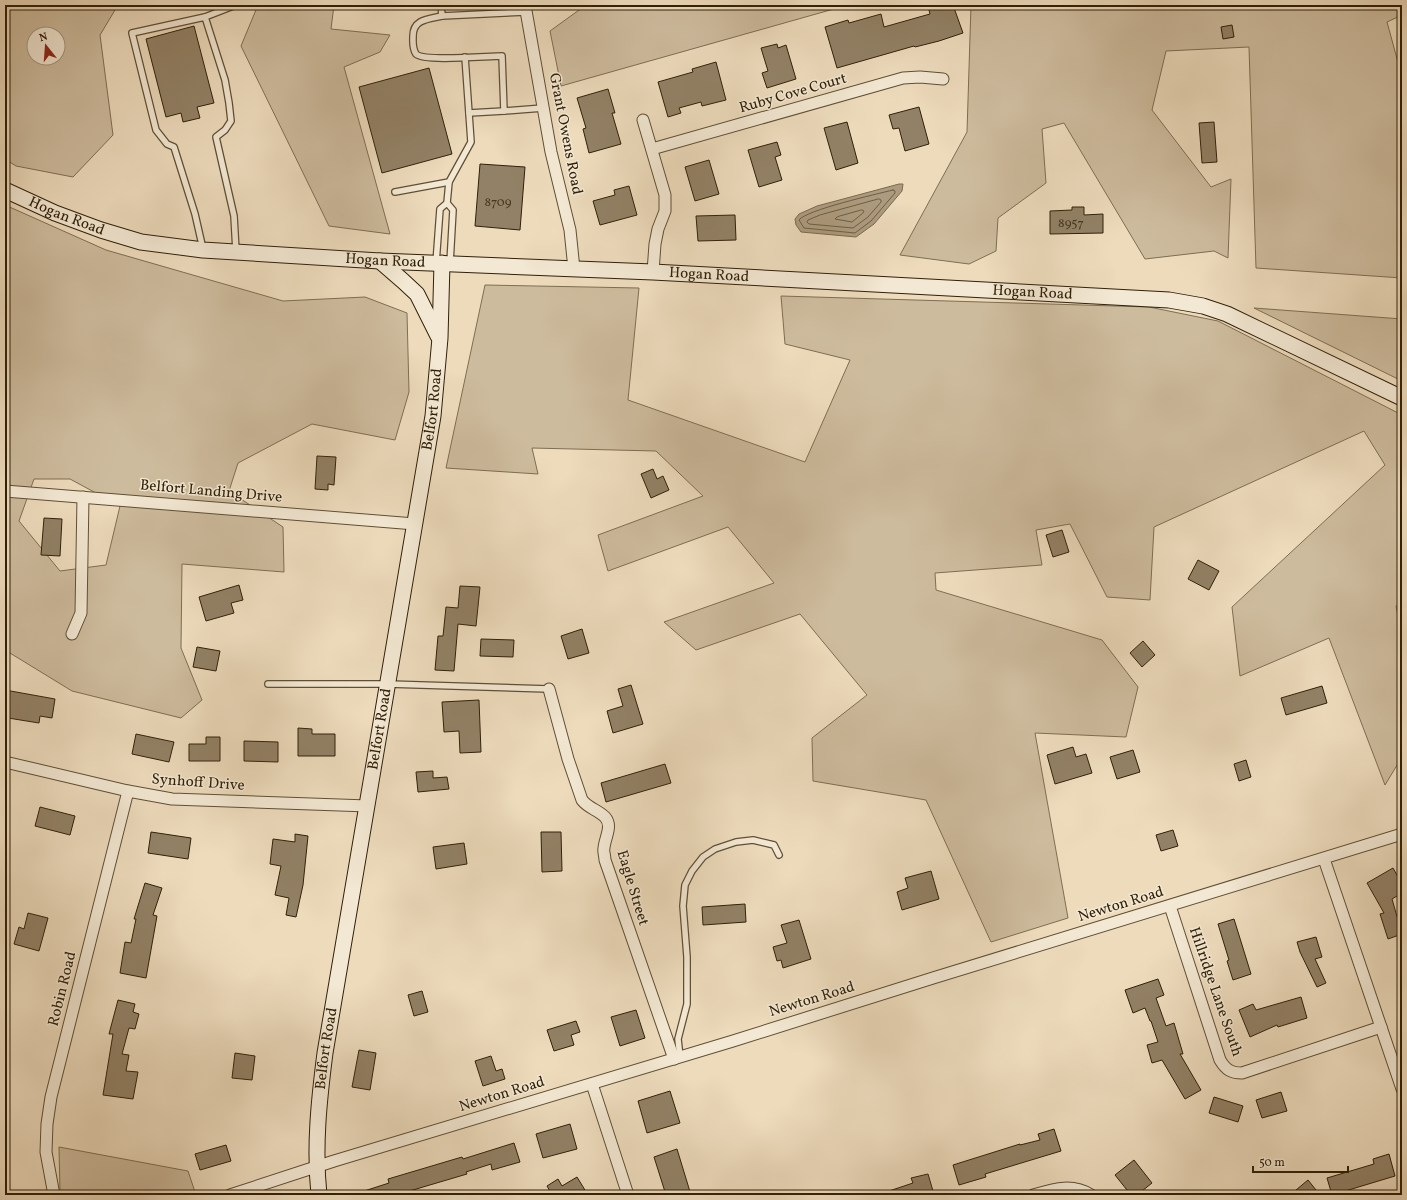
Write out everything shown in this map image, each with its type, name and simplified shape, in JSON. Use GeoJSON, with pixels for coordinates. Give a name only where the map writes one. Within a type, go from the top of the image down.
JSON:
{"type":"FeatureCollection","features":[{"type":"Feature","properties":{"kind":"main road","name":"Hogan Road"},"geometry":{"type":"LineString","coordinates":[[5,190],[55,213],[101,230],[141,242],[204,250],[380,261],[653,272],[1169,300],[1203,306],[1227,314],[1402,398]]}},
{"type":"Feature","properties":{"kind":"main road"},"geometry":{"type":"LineString","coordinates":[[380,261],[403,280],[416,294],[440,338]]}},
{"type":"Feature","properties":{"kind":"main road","name":"Belfort Road"},"geometry":{"type":"LineString","coordinates":[[319,1195],[316,1143],[325,1053],[433,416],[440,338],[443,263]]}},
{"type":"Feature","properties":{"kind":"street","name":"Grant Owens Road"},"geometry":{"type":"LineString","coordinates":[[526,9],[551,152],[570,230],[574,269]]}},
{"type":"Feature","properties":{"kind":"street","name":"Ruby Cove Court"},"geometry":{"type":"LineString","coordinates":[[652,149],[903,78],[920,77],[943,79]]}},
{"type":"Feature","properties":{"kind":"street"},"geometry":{"type":"LineString","coordinates":[[643,120],[666,195],[665,212],[658,229],[655,244],[653,272]]}},
{"type":"Feature","properties":{"kind":"street","name":"Belfort Landing Drive"},"geometry":{"type":"LineString","coordinates":[[5,491],[415,524]]}},
{"type":"Feature","properties":{"kind":"street"},"geometry":{"type":"LineString","coordinates":[[72,634],[81,613],[83,497]]}},
{"type":"Feature","properties":{"kind":"street","name":"Eagle Street"},"geometry":{"type":"LineString","coordinates":[[549,689],[568,758],[582,800],[586,805],[605,817],[608,824],[609,831],[604,848],[605,860],[677,1058]]}},
{"type":"Feature","properties":{"kind":"street","name":"Synhoff Drive"},"geometry":{"type":"LineString","coordinates":[[5,762],[128,791],[172,799],[368,806]]}},
{"type":"Feature","properties":{"kind":"street","name":"Robin Road"},"geometry":{"type":"LineString","coordinates":[[54,1195],[46,1152],[47,1124],[51,1097],[128,791]]}},
{"type":"Feature","properties":{"kind":"street","name":"Newton Road"},"geometry":{"type":"LineString","coordinates":[[230,1195],[1402,834]]}},
{"type":"Feature","properties":{"kind":"street"},"geometry":{"type":"LineString","coordinates":[[1324,859],[1402,1088]]}},
{"type":"Feature","properties":{"kind":"street","name":"Hillridge Lane South"},"geometry":{"type":"LineString","coordinates":[[1170,906],[1220,1060],[1228,1071],[1242,1073],[1381,1027]]}},
{"type":"Feature","properties":{"kind":"street"},"geometry":{"type":"LineString","coordinates":[[592,1084],[628,1195]]}},
{"type":"Feature","properties":{"kind":"street"},"geometry":{"type":"LineString","coordinates":[[1033,1195],[1064,1187],[1075,1188],[1091,1195]]}},
{"type":"Feature","properties":{"kind":"lane"},"geometry":{"type":"LineString","coordinates":[[204,250],[195,214],[174,147],[168,144],[156,130],[132,33],[205,17],[236,5]]}},
{"type":"Feature","properties":{"kind":"lane"},"geometry":{"type":"LineString","coordinates":[[441,5],[442,16]]}},
{"type":"Feature","properties":{"kind":"lane"},"geometry":{"type":"LineString","coordinates":[[504,111],[502,56],[423,58],[417,54],[413,48],[413,28],[418,23],[442,16],[526,9]]}},
{"type":"Feature","properties":{"kind":"lane"},"geometry":{"type":"LineString","coordinates":[[205,17],[225,80],[229,103],[231,121],[225,130],[216,137],[234,216],[236,251]]}},
{"type":"Feature","properties":{"kind":"lane"},"geometry":{"type":"LineString","coordinates":[[443,263],[440,209],[447,203],[449,182],[471,142],[465,57]]}},
{"type":"Feature","properties":{"kind":"lane"},"geometry":{"type":"LineString","coordinates":[[469,113],[543,108]]}},
{"type":"Feature","properties":{"kind":"lane"},"geometry":{"type":"LineString","coordinates":[[395,192],[449,182]]}},
{"type":"Feature","properties":{"kind":"lane"},"geometry":{"type":"LineString","coordinates":[[443,263],[453,210],[447,203]]}},
{"type":"Feature","properties":{"kind":"lane"},"geometry":{"type":"LineString","coordinates":[[268,684],[388,684],[549,689]]}},
{"type":"Feature","properties":{"kind":"lane"},"geometry":{"type":"LineString","coordinates":[[677,1058],[678,1039],[687,1004],[687,957],[683,906],[685,885],[692,871],[703,857],[715,849],[736,842],[753,840],[774,845],[779,855]]}},
{"type":"Feature","properties":{"kind":"shaded area"},"geometry":{"type":"Polygon","coordinates":[[[5,5],[118,5],[100,35],[113,135],[73,177],[16,166],[5,159],[5,5]]]}},
{"type":"Feature","properties":{"kind":"shaded area"},"geometry":{"type":"Polygon","coordinates":[[[258,5],[334,5],[331,29],[390,35],[380,52],[344,67],[390,234],[329,226],[241,46],[258,5]]]}},
{"type":"Feature","properties":{"kind":"shaded area"},"geometry":{"type":"Polygon","coordinates":[[[586,5],[848,5],[561,86],[550,31],[586,5]]]}},
{"type":"Feature","properties":{"kind":"shaded area"},"geometry":{"type":"Polygon","coordinates":[[[971,5],[1032,5],[1041,7],[1044,5],[1402,5],[1402,15],[1387,22],[1402,77],[1402,278],[1256,268],[1249,47],[1166,51],[1152,110],[1211,187],[1231,179],[1228,258],[1214,251],[1145,259],[1064,123],[1042,129],[1046,183],[998,218],[996,251],[969,264],[900,255],[967,132],[971,5]]]}},
{"type":"Feature","properties":{"kind":"shaded area"},"geometry":{"type":"Polygon","coordinates":[[[5,205],[106,250],[283,301],[365,297],[407,313],[409,392],[395,440],[312,424],[238,463],[229,491],[283,527],[284,572],[182,564],[181,648],[202,700],[181,718],[72,691],[5,650],[5,205]],[[34,479],[19,521],[60,571],[106,565],[120,506],[70,479],[34,479]]]}},
{"type":"Feature","properties":{"kind":"shaded area"},"geometry":{"type":"Polygon","coordinates":[[[485,285],[639,288],[628,400],[805,462],[850,360],[785,344],[781,296],[1149,307],[1218,321],[1402,415],[1402,601],[1396,606],[1402,635],[1402,757],[1385,785],[1329,638],[1240,676],[1232,607],[1385,465],[1364,431],[1154,527],[1150,600],[1107,597],[1070,524],[1036,530],[1042,565],[935,573],[936,590],[1102,640],[1138,687],[1126,737],[1035,733],[1068,918],[991,942],[926,800],[813,781],[812,738],[867,695],[800,614],[696,650],[664,622],[774,583],[728,527],[608,571],[598,535],[703,496],[656,451],[532,448],[538,474],[446,468],[485,285]]]}},
{"type":"Feature","properties":{"kind":"shaded area"},"geometry":{"type":"Polygon","coordinates":[[[1254,308],[1402,319],[1402,381],[1254,308]]]}},
{"type":"Feature","properties":{"kind":"shaded area"},"geometry":{"type":"Polygon","coordinates":[[[59,1147],[188,1171],[196,1195],[62,1195],[60,1192],[59,1147]]]}},
{"type":"Feature","properties":{"kind":"water"},"geometry":{"type":"Polygon","coordinates":[[[903,184],[902,191],[874,224],[856,237],[801,232],[796,225],[795,219],[799,214],[817,206],[903,184]]]}},
{"type":"Feature","properties":{"kind":"building"},"geometry":{"type":"Polygon","coordinates":[[[943,5],[953,5],[963,33],[939,41],[914,46],[837,68],[825,27],[848,20],[849,23],[881,14],[884,27],[930,14],[929,10],[943,5]]]}},
{"type":"Feature","properties":{"kind":"building"},"geometry":{"type":"Polygon","coordinates":[[[1232,25],[1234,37],[1223,39],[1221,27],[1232,25]]]}},
{"type":"Feature","properties":{"kind":"building"},"geometry":{"type":"Polygon","coordinates":[[[194,26],[214,103],[197,107],[200,118],[183,122],[181,113],[166,117],[146,39],[194,26]]]}},
{"type":"Feature","properties":{"kind":"building"},"geometry":{"type":"Polygon","coordinates":[[[777,44],[778,48],[786,45],[796,79],[767,88],[762,73],[768,71],[761,48],[777,44]]]}},
{"type":"Feature","properties":{"kind":"building"},"geometry":{"type":"Polygon","coordinates":[[[716,62],[726,100],[702,106],[701,102],[679,108],[681,113],[668,117],[658,82],[693,72],[692,69],[716,62]]]}},
{"type":"Feature","properties":{"kind":"building"},"geometry":{"type":"Polygon","coordinates":[[[429,68],[452,154],[382,173],[359,87],[429,68]]]}},
{"type":"Feature","properties":{"kind":"building"},"geometry":{"type":"Polygon","coordinates":[[[608,89],[615,113],[612,113],[621,144],[589,153],[583,129],[586,128],[577,98],[608,89]]]}},
{"type":"Feature","properties":{"kind":"building"},"geometry":{"type":"Polygon","coordinates":[[[919,107],[929,144],[905,151],[899,128],[893,129],[889,115],[919,107]]]}},
{"type":"Feature","properties":{"kind":"building"},"geometry":{"type":"Polygon","coordinates":[[[847,122],[858,163],[836,170],[824,128],[847,122]]]}},
{"type":"Feature","properties":{"kind":"building"},"geometry":{"type":"Polygon","coordinates":[[[1214,122],[1217,162],[1202,163],[1199,123],[1214,122]]]}},
{"type":"Feature","properties":{"kind":"building"},"geometry":{"type":"Polygon","coordinates":[[[777,142],[781,155],[775,157],[782,180],[759,187],[748,150],[777,142]]]}},
{"type":"Feature","properties":{"kind":"building"},"geometry":{"type":"Polygon","coordinates":[[[709,160],[719,194],[695,201],[685,167],[709,160]]]}},
{"type":"Feature","properties":{"kind":"building"},"geometry":{"type":"Polygon","coordinates":[[[480,164],[525,167],[520,230],[475,226],[480,164]]]}},
{"type":"Feature","properties":{"kind":"building"},"geometry":{"type":"Polygon","coordinates":[[[629,186],[637,215],[600,225],[593,201],[615,195],[614,190],[629,186]]]}},
{"type":"Feature","properties":{"kind":"building"},"geometry":{"type":"Polygon","coordinates":[[[1072,207],[1084,207],[1084,215],[1103,214],[1103,233],[1050,234],[1050,211],[1072,210],[1072,207]]]}},
{"type":"Feature","properties":{"kind":"building"},"geometry":{"type":"Polygon","coordinates":[[[735,215],[736,240],[698,241],[696,216],[735,215]]]}},
{"type":"Feature","properties":{"kind":"building"},"geometry":{"type":"Polygon","coordinates":[[[317,456],[336,457],[334,485],[328,484],[328,490],[315,489],[317,456]]]}},
{"type":"Feature","properties":{"kind":"building"},"geometry":{"type":"Polygon","coordinates":[[[653,469],[657,479],[663,476],[669,490],[651,498],[641,474],[653,469]]]}},
{"type":"Feature","properties":{"kind":"building"},"geometry":{"type":"Polygon","coordinates":[[[44,518],[62,519],[60,556],[41,555],[44,518]]]}},
{"type":"Feature","properties":{"kind":"building"},"geometry":{"type":"Polygon","coordinates":[[[1062,530],[1069,552],[1053,557],[1046,535],[1062,530]]]}},
{"type":"Feature","properties":{"kind":"building"},"geometry":{"type":"Polygon","coordinates":[[[1198,560],[1219,571],[1209,590],[1188,579],[1198,560]]]}},
{"type":"Feature","properties":{"kind":"building"},"geometry":{"type":"Polygon","coordinates":[[[239,585],[243,600],[231,603],[234,613],[206,621],[199,597],[239,585]]]}},
{"type":"Feature","properties":{"kind":"building"},"geometry":{"type":"Polygon","coordinates":[[[460,586],[480,587],[476,626],[458,624],[454,671],[435,670],[438,636],[443,636],[446,607],[458,608],[460,586]]]}},
{"type":"Feature","properties":{"kind":"building"},"geometry":{"type":"Polygon","coordinates":[[[582,629],[589,653],[568,659],[561,636],[582,629]]]}},
{"type":"Feature","properties":{"kind":"building"},"geometry":{"type":"Polygon","coordinates":[[[481,639],[514,640],[513,657],[480,656],[481,639]]]}},
{"type":"Feature","properties":{"kind":"building"},"geometry":{"type":"Polygon","coordinates":[[[1143,641],[1155,655],[1142,667],[1130,653],[1143,641]]]}},
{"type":"Feature","properties":{"kind":"building"},"geometry":{"type":"Polygon","coordinates":[[[197,647],[220,651],[216,671],[193,667],[197,647]]]}},
{"type":"Feature","properties":{"kind":"building"},"geometry":{"type":"Polygon","coordinates":[[[631,685],[643,724],[613,733],[607,711],[623,706],[618,689],[631,685]]]}},
{"type":"Feature","properties":{"kind":"building"},"geometry":{"type":"Polygon","coordinates":[[[1322,686],[1327,703],[1286,715],[1281,698],[1322,686]]]}},
{"type":"Feature","properties":{"kind":"building"},"geometry":{"type":"Polygon","coordinates":[[[5,690],[55,699],[52,718],[40,716],[39,723],[8,718],[9,708],[5,707],[5,690]]]}},
{"type":"Feature","properties":{"kind":"building"},"geometry":{"type":"Polygon","coordinates":[[[479,700],[481,752],[460,753],[459,731],[444,732],[442,702],[479,700]]]}},
{"type":"Feature","properties":{"kind":"building"},"geometry":{"type":"Polygon","coordinates":[[[298,728],[312,729],[312,734],[335,734],[335,756],[298,756],[298,728]]]}},
{"type":"Feature","properties":{"kind":"building"},"geometry":{"type":"Polygon","coordinates":[[[136,734],[174,742],[169,762],[132,754],[136,734]]]}},
{"type":"Feature","properties":{"kind":"building"},"geometry":{"type":"Polygon","coordinates":[[[206,737],[220,737],[220,761],[189,761],[189,744],[206,744],[206,737]]]}},
{"type":"Feature","properties":{"kind":"building"},"geometry":{"type":"Polygon","coordinates":[[[244,741],[278,742],[278,762],[244,761],[244,741]]]}},
{"type":"Feature","properties":{"kind":"building"},"geometry":{"type":"Polygon","coordinates":[[[1073,747],[1076,757],[1086,754],[1092,773],[1055,784],[1047,755],[1073,747]]]}},
{"type":"Feature","properties":{"kind":"building"},"geometry":{"type":"Polygon","coordinates":[[[1133,750],[1140,772],[1117,779],[1110,757],[1133,750]]]}},
{"type":"Feature","properties":{"kind":"building"},"geometry":{"type":"Polygon","coordinates":[[[1246,760],[1251,777],[1239,781],[1234,764],[1246,760]]]}},
{"type":"Feature","properties":{"kind":"building"},"geometry":{"type":"Polygon","coordinates":[[[665,764],[671,783],[606,802],[601,783],[665,764]]]}},
{"type":"Feature","properties":{"kind":"building"},"geometry":{"type":"Polygon","coordinates":[[[433,771],[433,778],[447,777],[449,789],[418,792],[416,772],[433,771]]]}},
{"type":"Feature","properties":{"kind":"building"},"geometry":{"type":"Polygon","coordinates":[[[40,807],[75,816],[70,835],[35,826],[40,807]]]}},
{"type":"Feature","properties":{"kind":"building"},"geometry":{"type":"Polygon","coordinates":[[[1173,830],[1178,846],[1161,851],[1156,835],[1173,830]]]}},
{"type":"Feature","properties":{"kind":"building"},"geometry":{"type":"Polygon","coordinates":[[[151,832],[191,838],[188,859],[148,853],[151,832]]]}},
{"type":"Feature","properties":{"kind":"building"},"geometry":{"type":"Polygon","coordinates":[[[541,832],[561,832],[562,871],[542,872],[541,832]]]}},
{"type":"Feature","properties":{"kind":"building"},"geometry":{"type":"Polygon","coordinates":[[[295,834],[308,836],[303,885],[296,917],[286,915],[289,898],[275,895],[281,866],[270,864],[273,839],[295,842],[295,834]]]}},
{"type":"Feature","properties":{"kind":"building"},"geometry":{"type":"Polygon","coordinates":[[[464,843],[467,864],[436,869],[433,847],[464,843]]]}},
{"type":"Feature","properties":{"kind":"building"},"geometry":{"type":"Polygon","coordinates":[[[1393,868],[1402,884],[1402,893],[1392,899],[1402,934],[1388,939],[1380,914],[1384,913],[1367,883],[1393,868]]]}},
{"type":"Feature","properties":{"kind":"building"},"geometry":{"type":"Polygon","coordinates":[[[931,871],[939,899],[902,910],[897,892],[908,888],[905,878],[931,871]]]}},
{"type":"Feature","properties":{"kind":"building"},"geometry":{"type":"Polygon","coordinates":[[[145,883],[162,888],[153,915],[157,916],[146,978],[120,973],[125,942],[131,943],[136,919],[134,919],[145,883]]]}},
{"type":"Feature","properties":{"kind":"building"},"geometry":{"type":"Polygon","coordinates":[[[745,904],[746,922],[703,925],[702,907],[745,904]]]}},
{"type":"Feature","properties":{"kind":"building"},"geometry":{"type":"Polygon","coordinates":[[[28,913],[48,918],[39,951],[14,944],[19,927],[24,929],[28,913]]]}},
{"type":"Feature","properties":{"kind":"building"},"geometry":{"type":"Polygon","coordinates":[[[1234,919],[1251,974],[1233,980],[1227,961],[1229,960],[1218,924],[1234,919]]]}},
{"type":"Feature","properties":{"kind":"building"},"geometry":{"type":"Polygon","coordinates":[[[799,920],[811,959],[783,968],[781,960],[777,961],[773,947],[787,943],[781,925],[799,920]]]}},
{"type":"Feature","properties":{"kind":"building"},"geometry":{"type":"Polygon","coordinates":[[[1316,937],[1322,957],[1315,959],[1326,983],[1317,987],[1300,952],[1297,942],[1316,937]]]}},
{"type":"Feature","properties":{"kind":"building"},"geometry":{"type":"Polygon","coordinates":[[[1158,979],[1164,995],[1156,998],[1166,1026],[1174,1023],[1183,1054],[1180,1054],[1201,1090],[1185,1099],[1162,1060],[1152,1063],[1147,1045],[1158,1042],[1151,1021],[1145,1008],[1133,1013],[1125,990],[1158,979]]]}},
{"type":"Feature","properties":{"kind":"building"},"geometry":{"type":"Polygon","coordinates":[[[422,991],[428,1012],[414,1016],[408,995],[422,991]]]}},
{"type":"Feature","properties":{"kind":"building"},"geometry":{"type":"Polygon","coordinates":[[[1301,997],[1307,1018],[1278,1027],[1277,1025],[1250,1037],[1239,1010],[1253,1004],[1256,1010],[1301,997]]]}},
{"type":"Feature","properties":{"kind":"building"},"geometry":{"type":"Polygon","coordinates":[[[118,1000],[135,1004],[133,1012],[139,1014],[135,1029],[129,1028],[122,1054],[129,1055],[126,1071],[138,1072],[133,1099],[103,1095],[113,1034],[109,1034],[118,1000]]]}},
{"type":"Feature","properties":{"kind":"building"},"geometry":{"type":"Polygon","coordinates":[[[636,1010],[645,1038],[620,1046],[611,1017],[636,1010]]]}},
{"type":"Feature","properties":{"kind":"building"},"geometry":{"type":"Polygon","coordinates":[[[576,1021],[580,1032],[571,1035],[574,1045],[554,1051],[547,1030],[576,1021]]]}},
{"type":"Feature","properties":{"kind":"building"},"geometry":{"type":"Polygon","coordinates":[[[359,1050],[376,1053],[370,1090],[352,1087],[359,1050]]]}},
{"type":"Feature","properties":{"kind":"building"},"geometry":{"type":"Polygon","coordinates":[[[235,1053],[255,1056],[252,1080],[232,1078],[235,1053]]]}},
{"type":"Feature","properties":{"kind":"building"},"geometry":{"type":"Polygon","coordinates":[[[491,1056],[496,1071],[502,1069],[505,1079],[483,1086],[475,1061],[491,1056]]]}},
{"type":"Feature","properties":{"kind":"building"},"geometry":{"type":"Polygon","coordinates":[[[670,1091],[680,1123],[647,1133],[638,1101],[670,1091]]]}},
{"type":"Feature","properties":{"kind":"building"},"geometry":{"type":"Polygon","coordinates":[[[1281,1092],[1287,1111],[1262,1118],[1256,1100],[1281,1092]]]}},
{"type":"Feature","properties":{"kind":"building"},"geometry":{"type":"Polygon","coordinates":[[[1214,1097],[1243,1106],[1238,1122],[1209,1113],[1214,1097]]]}},
{"type":"Feature","properties":{"kind":"building"},"geometry":{"type":"Polygon","coordinates":[[[570,1124],[577,1149],[543,1158],[536,1134],[570,1124]]]}},
{"type":"Feature","properties":{"kind":"building"},"geometry":{"type":"Polygon","coordinates":[[[1054,1129],[1061,1151],[985,1174],[986,1177],[959,1185],[953,1165],[1020,1144],[1040,1140],[1038,1134],[1054,1129]]]}},
{"type":"Feature","properties":{"kind":"building"},"geometry":{"type":"Polygon","coordinates":[[[514,1143],[520,1162],[492,1170],[491,1164],[466,1172],[467,1174],[396,1195],[359,1195],[358,1193],[389,1183],[388,1179],[462,1157],[463,1159],[514,1143]]]}},
{"type":"Feature","properties":{"kind":"building"},"geometry":{"type":"Polygon","coordinates":[[[226,1145],[231,1161],[200,1170],[195,1154],[226,1145]]]}},
{"type":"Feature","properties":{"kind":"building"},"geometry":{"type":"Polygon","coordinates":[[[677,1149],[691,1195],[666,1195],[654,1157],[677,1149]]]}},
{"type":"Feature","properties":{"kind":"building"},"geometry":{"type":"Polygon","coordinates":[[[1389,1154],[1395,1176],[1332,1195],[1327,1178],[1374,1164],[1373,1159],[1389,1154]]]}},
{"type":"Feature","properties":{"kind":"building"},"geometry":{"type":"Polygon","coordinates":[[[1134,1160],[1152,1183],[1137,1195],[1131,1195],[1115,1175],[1134,1160]]]}},
{"type":"Feature","properties":{"kind":"building"},"geometry":{"type":"Polygon","coordinates":[[[928,1174],[933,1191],[917,1195],[883,1195],[883,1193],[913,1183],[911,1178],[928,1174]]]}},
{"type":"Feature","properties":{"kind":"building"},"geometry":{"type":"Polygon","coordinates":[[[577,1177],[588,1195],[547,1195],[551,1193],[547,1186],[558,1179],[562,1186],[577,1177]]]}},
{"type":"Feature","properties":{"kind":"building"},"geometry":{"type":"Polygon","coordinates":[[[1308,1180],[1320,1195],[1290,1195],[1308,1180]]]}}]}
